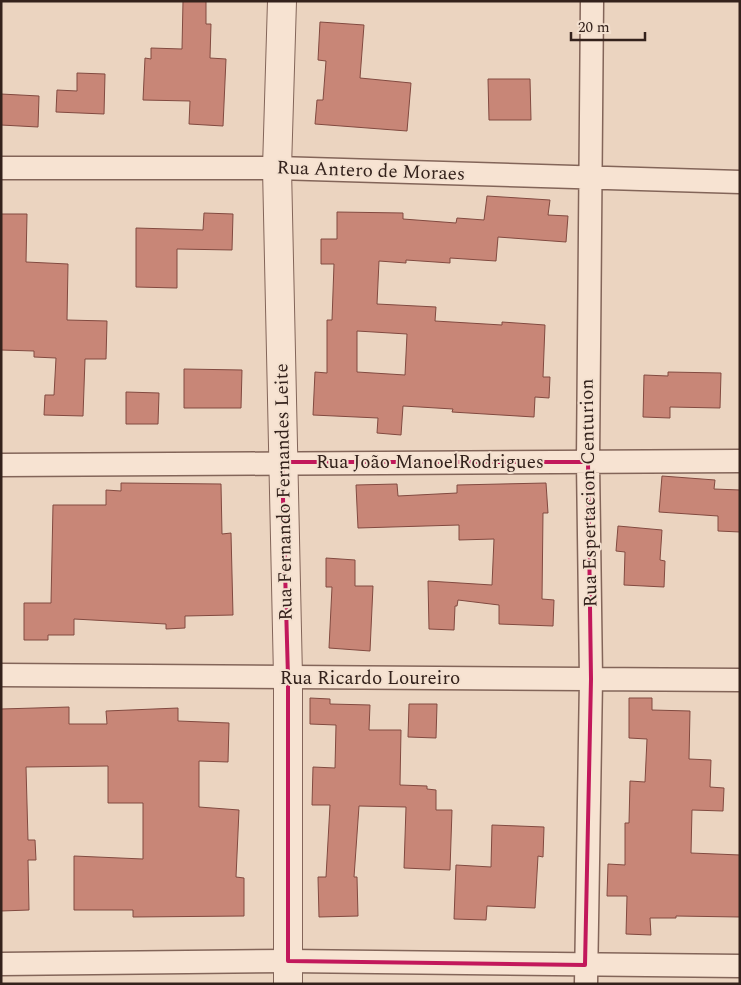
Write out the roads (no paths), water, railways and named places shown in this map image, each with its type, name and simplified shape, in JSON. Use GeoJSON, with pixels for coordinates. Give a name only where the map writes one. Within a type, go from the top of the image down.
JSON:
{"type":"FeatureCollection","features":[{"type":"Feature","properties":{"kind":"street","name":"Rua Fernando Fernandes Leite"},"geometry":{"type":"LineString","coordinates":[[282,1],[277,168],[288,677],[288,972]]}},
{"type":"Feature","properties":{"kind":"street","name":"Rua Espertacion Centurion"},"geometry":{"type":"LineString","coordinates":[[586,975],[591,679],[588,462],[592,1]]}},
{"type":"Feature","properties":{"kind":"street","name":"Rua Antero de Moraes"},"geometry":{"type":"LineString","coordinates":[[1,168],[277,168],[740,182]]}},
{"type":"Feature","properties":{"kind":"street","name":"Rua João ManoelRodrigues"},"geometry":{"type":"LineString","coordinates":[[1,465],[740,461]]}},
{"type":"Feature","properties":{"kind":"street","name":"Rua Ricardo Loureiro"},"geometry":{"type":"LineString","coordinates":[[1,675],[740,680]]}},
{"type":"Feature","properties":{"kind":"street"},"geometry":{"type":"LineString","coordinates":[[1,964],[288,972],[586,975],[740,966]]}}]}
